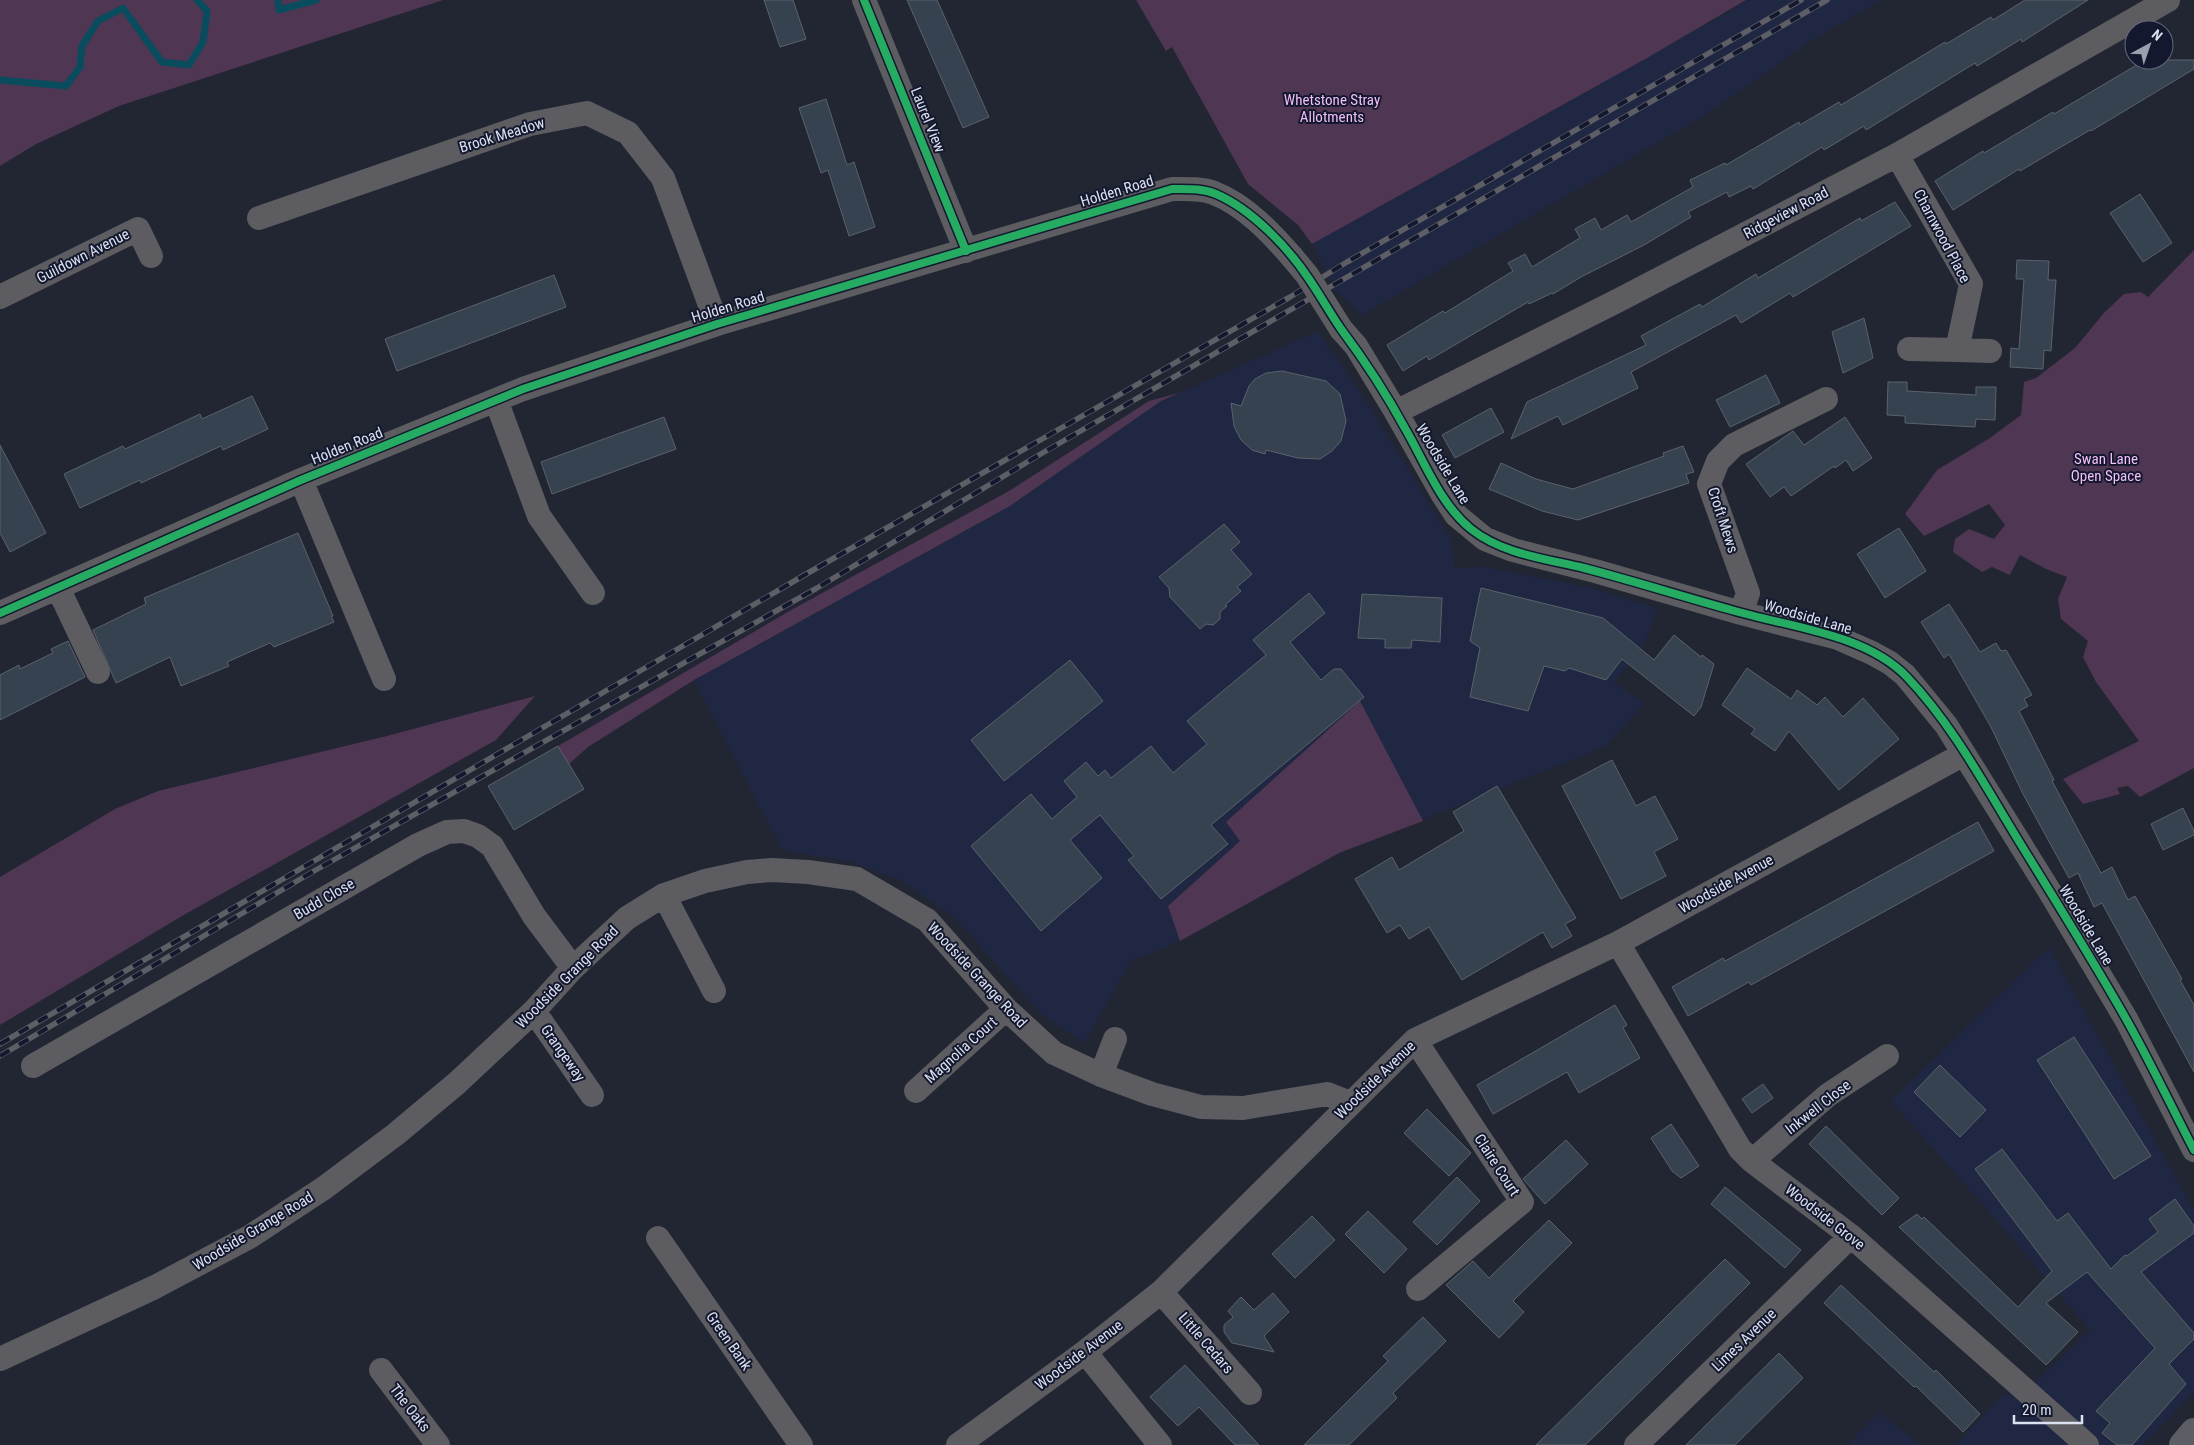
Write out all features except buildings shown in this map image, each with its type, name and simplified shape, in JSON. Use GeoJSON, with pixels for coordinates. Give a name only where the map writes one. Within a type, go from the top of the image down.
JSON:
{"type":"FeatureCollection","features":[{"type":"Feature","properties":{"kind":"main road"},"geometry":{"type":"LineString","coordinates":[[2183,1445],[2194,1432]]}},
{"type":"Feature","properties":{"kind":"street","name":"Laurel View"},"geometry":{"type":"LineString","coordinates":[[864,0],[966,251]]}},
{"type":"Feature","properties":{"kind":"street","name":"Ridgeview Road"},"geometry":{"type":"LineString","coordinates":[[1396,412],[1619,300],[1897,155],[2168,0]]}},
{"type":"Feature","properties":{"kind":"street","name":"Brook Meadow"},"geometry":{"type":"LineString","coordinates":[[260,218],[530,124],[587,113],[628,133],[663,178],[717,324]]}},
{"type":"Feature","properties":{"kind":"street","name":"Charnwood Place"},"geometry":{"type":"LineString","coordinates":[[1897,155],[1970,284],[1957,350]]}},
{"type":"Feature","properties":{"kind":"street","name":"Holden Road"},"geometry":{"type":"LineString","coordinates":[[0,613],[301,480],[496,400],[717,324],[1172,190],[1192,188],[1214,193],[1239,207],[1276,239],[1307,275],[1341,329],[1356,346],[1396,412]]}},
{"type":"Feature","properties":{"kind":"street","name":"Guildown Avenue"},"geometry":{"type":"LineString","coordinates":[[0,297],[138,229],[151,256]]}},
{"type":"Feature","properties":{"kind":"street"},"geometry":{"type":"LineString","coordinates":[[1909,349],[1990,351]]}},
{"type":"Feature","properties":{"kind":"street","name":"Croft Mews"},"geometry":{"type":"LineString","coordinates":[[1741,613],[1748,593],[1709,484],[1718,461],[1734,445],[1826,399]]}},
{"type":"Feature","properties":{"kind":"street"},"geometry":{"type":"LineString","coordinates":[[496,400],[539,516],[593,593]]}},
{"type":"Feature","properties":{"kind":"street","name":"Woodside Lane"},"geometry":{"type":"LineString","coordinates":[[1396,412],[1456,515],[1485,539],[1513,550],[1838,638],[1890,663],[1905,675],[1946,725],[2126,1019],[2194,1150]]}},
{"type":"Feature","properties":{"kind":"street"},"geometry":{"type":"LineString","coordinates":[[301,480],[384,680]]}},
{"type":"Feature","properties":{"kind":"street"},"geometry":{"type":"LineString","coordinates":[[58,588],[98,672]]}},
{"type":"Feature","properties":{"kind":"street","name":"Woodside Avenue"},"geometry":{"type":"LineString","coordinates":[[958,1445],[1085,1352],[1162,1292],[1415,1040],[1618,943],[1964,754]]}},
{"type":"Feature","properties":{"kind":"street","name":"Budd Close"},"geometry":{"type":"LineString","coordinates":[[33,1066],[418,845],[447,832],[464,831],[478,836],[492,846],[534,916],[572,968]]}},
{"type":"Feature","properties":{"kind":"street","name":"Woodside Grange Road"},"geometry":{"type":"LineString","coordinates":[[0,1359],[155,1287],[250,1236],[316,1193],[404,1128],[457,1083],[534,1011],[572,968],[627,918],[664,895],[706,881],[747,872],[772,870],[808,872],[857,879],[927,920],[1006,1009],[1054,1053],[1101,1075],[1152,1094],[1201,1107],[1243,1108],[1327,1094],[1350,1103]]}},
{"type":"Feature","properties":{"kind":"street"},"geometry":{"type":"LineString","coordinates":[[664,895],[714,991]]}},
{"type":"Feature","properties":{"kind":"street","name":"Woodside Grove"},"geometry":{"type":"LineString","coordinates":[[1618,943],[1740,1149],[1752,1161],[1851,1236],[2087,1445]]}},
{"type":"Feature","properties":{"kind":"street","name":"Magnolia Court"},"geometry":{"type":"LineString","coordinates":[[916,1091],[1006,1009]]}},
{"type":"Feature","properties":{"kind":"street","name":"Grangeway"},"geometry":{"type":"LineString","coordinates":[[534,1011],[592,1095]]}},
{"type":"Feature","properties":{"kind":"street"},"geometry":{"type":"LineString","coordinates":[[1101,1075],[1115,1038]]}},
{"type":"Feature","properties":{"kind":"street","name":"Claire Court"},"geometry":{"type":"LineString","coordinates":[[1415,1040],[1522,1202],[1418,1289]]}},
{"type":"Feature","properties":{"kind":"street","name":"Inkwell Close"},"geometry":{"type":"LineString","coordinates":[[1752,1161],[1828,1095],[1888,1056]]}},
{"type":"Feature","properties":{"kind":"street","name":"Limes Avenue"},"geometry":{"type":"LineString","coordinates":[[1636,1445],[1851,1236]]}},
{"type":"Feature","properties":{"kind":"street","name":"Green Bank"},"geometry":{"type":"LineString","coordinates":[[658,1238],[800,1445]]}},
{"type":"Feature","properties":{"kind":"street","name":"Little Cedars"},"geometry":{"type":"LineString","coordinates":[[1162,1292],[1250,1393]]}},
{"type":"Feature","properties":{"kind":"street"},"geometry":{"type":"LineString","coordinates":[[1085,1352],[1160,1445]]}},
{"type":"Feature","properties":{"kind":"street","name":"The Oaks"},"geometry":{"type":"LineString","coordinates":[[381,1370],[438,1445]]}},
{"type":"Feature","properties":{"kind":"shaded area"},"geometry":{"type":"Polygon","coordinates":[[[1749,0],[1881,0],[1814,39],[1705,115],[1362,315],[1335,290],[1312,244],[1749,0]]]}},
{"type":"Feature","properties":{"kind":"shaded area"},"geometry":{"type":"Polygon","coordinates":[[[1318,331],[1368,404],[1452,541],[1454,568],[1485,567],[1587,587],[1657,608],[1643,647],[1614,682],[1644,704],[1605,747],[1339,853],[1180,941],[1131,961],[1084,1044],[1038,1011],[955,918],[904,882],[848,861],[782,850],[694,680],[1010,506],[1161,401],[1318,331]]]}},
{"type":"Feature","properties":{"kind":"shaded area"},"geometry":{"type":"Polygon","coordinates":[[[2049,947],[2194,1211],[2194,1392],[2143,1445],[1956,1445],[2000,1397],[2033,1384],[2090,1330],[1987,1209],[1891,1101],[2049,947]]]}},
{"type":"Feature","properties":{"kind":"shaded area"},"geometry":{"type":"Polygon","coordinates":[[[1878,1412],[1920,1445],[1848,1445],[1878,1412]]]}},
{"type":"Feature","properties":{"kind":"green space"},"geometry":{"type":"Polygon","coordinates":[[[0,0],[443,0],[119,106],[36,144],[0,166],[0,0]]]}},
{"type":"Feature","properties":{"kind":"green space","name":"Whetstone Stray Allotments"},"geometry":{"type":"Polygon","coordinates":[[[1136,0],[1746,0],[1647,58],[1312,244],[1298,225],[1248,184],[1172,47],[1166,51],[1136,0]]]}},
{"type":"Feature","properties":{"kind":"green space","name":"Swan Lane Open Space"},"geometry":{"type":"Polygon","coordinates":[[[2194,250],[2194,768],[2140,797],[2128,786],[2117,788],[2120,794],[2083,804],[2063,779],[2139,741],[2096,682],[2083,657],[2088,641],[2061,619],[2058,599],[2067,577],[2046,569],[2020,555],[2010,575],[1992,567],[1982,572],[1953,552],[1955,539],[1969,529],[1994,539],[2005,525],[1989,504],[1924,536],[1905,514],[1937,470],[1990,438],[2021,415],[2024,382],[2036,378],[2075,348],[2104,313],[2124,294],[2141,292],[2148,297],[2194,250]]]}},
{"type":"Feature","properties":{"kind":"green space"},"geometry":{"type":"Polygon","coordinates":[[[1179,393],[1161,401],[1010,506],[694,680],[588,747],[569,764],[558,746],[793,609],[1009,491],[1149,401],[1179,393]]]}},
{"type":"Feature","properties":{"kind":"green space"},"geometry":{"type":"Polygon","coordinates":[[[535,696],[496,740],[182,916],[0,1025],[0,877],[115,809],[158,791],[387,736],[535,696]]]}},
{"type":"Feature","properties":{"kind":"green space"},"geometry":{"type":"Polygon","coordinates":[[[1360,701],[1423,821],[1339,853],[1180,941],[1168,906],[1240,841],[1226,822],[1360,701]]]}},
{"type":"Feature","properties":{"kind":"waterway"},"geometry":{"type":"LineString","coordinates":[[0,80],[66,86],[80,67],[82,46],[98,21],[123,8],[162,62],[189,65],[203,42],[207,11],[197,0]]}},
{"type":"Feature","properties":{"kind":"waterway"},"geometry":{"type":"LineString","coordinates":[[278,0],[279,10],[316,0]]}},
{"type":"Feature","properties":{"kind":"railway"},"geometry":{"type":"LineString","coordinates":[[0,1044],[808,573],[1290,297],[1347,262],[1801,0]]}},
{"type":"Feature","properties":{"kind":"railway"},"geometry":{"type":"LineString","coordinates":[[0,1056],[314,871],[817,588],[1039,455],[1827,0]]}},
{"type":"Feature","properties":{"kind":"cycle path"},"geometry":{"type":"LineString","coordinates":[[864,0],[966,251]]}},
{"type":"Feature","properties":{"kind":"cycle path"},"geometry":{"type":"LineString","coordinates":[[0,613],[301,480],[523,389],[717,324],[1172,189],[1205,191],[1216,194],[1242,209],[1268,230],[1291,254],[1383,391],[1442,496],[1460,519],[1471,529],[1483,537],[1511,550],[1622,578],[1756,617],[1849,641],[1890,662],[1907,677],[1939,714],[1953,734],[2085,950],[2152,1067],[2194,1150]]}}]}
